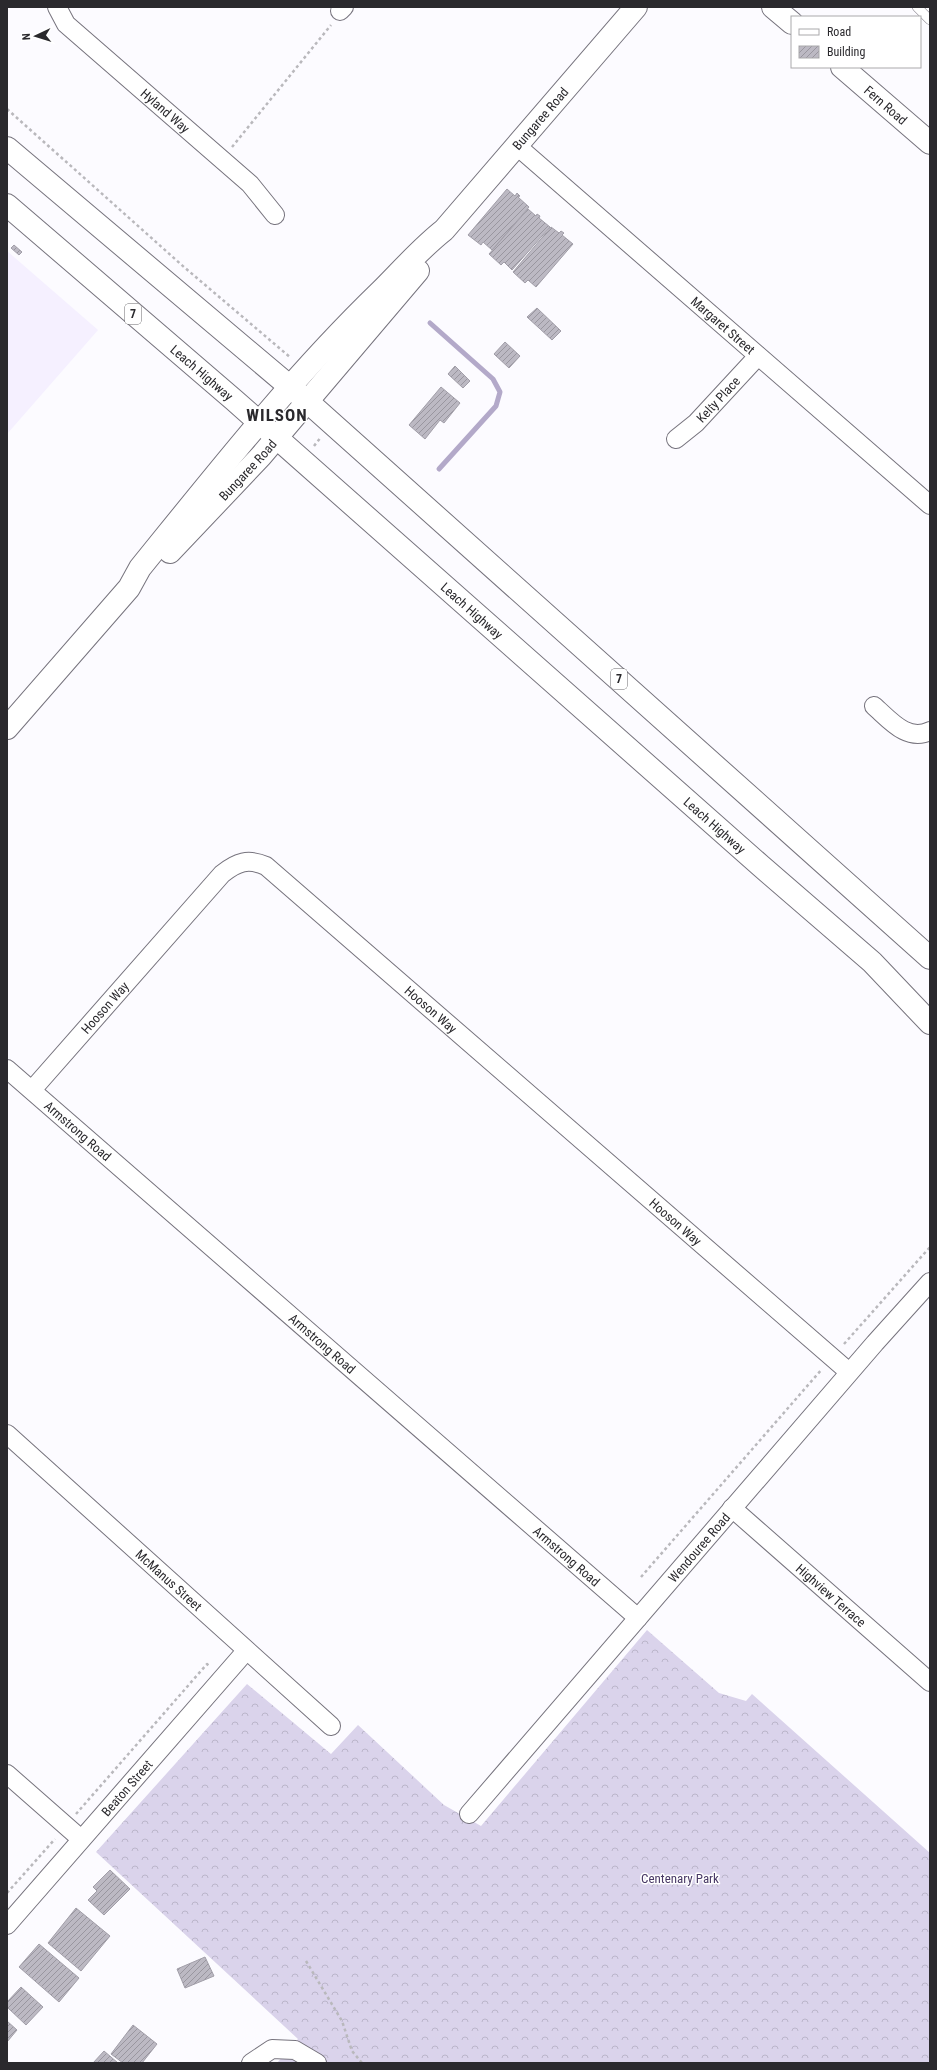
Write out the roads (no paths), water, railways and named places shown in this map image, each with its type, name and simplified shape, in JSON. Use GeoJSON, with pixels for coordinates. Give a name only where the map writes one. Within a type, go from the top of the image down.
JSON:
{"type":"FeatureCollection","features":[{"type":"Feature","properties":{"kind":"main road","name":"Bungaree Road"},"geometry":{"type":"LineString","coordinates":[[7,728],[129,588],[140,568],[259,422],[344,326],[402,270],[422,246],[444,230],[636,7]]}},
{"type":"Feature","properties":{"kind":"main road"},"geometry":{"type":"LineString","coordinates":[[773,7],[791,22]]}},
{"type":"Feature","properties":{"kind":"main road","name":"Fern Road"},"geometry":{"type":"LineString","coordinates":[[843,68],[930,143]]}},
{"type":"Feature","properties":{"kind":"main road","name":"7"},"geometry":{"type":"LineString","coordinates":[[7,148],[308,402],[905,934],[930,958]]}},
{"type":"Feature","properties":{"kind":"main road","name":"Leach Highway"},"geometry":{"type":"LineString","coordinates":[[7,205],[259,422],[761,866],[872,962],[930,1024]]}},
{"type":"Feature","properties":{"kind":"main road","name":"Bungaree Road"},"geometry":{"type":"LineString","coordinates":[[129,588],[147,576],[277,438],[433,253],[444,230]]}},
{"type":"Feature","properties":{"kind":"street","name":"Hyland Way"},"geometry":{"type":"LineString","coordinates":[[57,7],[66,24],[250,184],[275,215]]}},
{"type":"Feature","properties":{"kind":"street","name":"Margaret Street"},"geometry":{"type":"LineString","coordinates":[[517,146],[930,505]]}},
{"type":"Feature","properties":{"kind":"street","name":"Kelty Place"},"geometry":{"type":"LineString","coordinates":[[676,439],[696,423],[758,356]]}},
{"type":"Feature","properties":{"kind":"street"},"geometry":{"type":"LineString","coordinates":[[874,706],[905,732],[917,736],[930,731]]}},
{"type":"Feature","properties":{"kind":"street","name":"Hooson Way"},"geometry":{"type":"LineString","coordinates":[[32,1090],[222,874],[239,863],[256,861],[266,866],[849,1372]]}},
{"type":"Feature","properties":{"kind":"street","name":"Armstrong Road"},"geometry":{"type":"LineString","coordinates":[[7,1069],[638,1618]]}},
{"type":"Feature","properties":{"kind":"street","name":"Wendouree Road"},"geometry":{"type":"LineString","coordinates":[[469,1814],[849,1372],[930,1282]]}},
{"type":"Feature","properties":{"kind":"street","name":"McManus Street"},"geometry":{"type":"LineString","coordinates":[[7,1434],[331,1726]]}},
{"type":"Feature","properties":{"kind":"street","name":"Highview Terrace"},"geometry":{"type":"LineString","coordinates":[[732,1508],[930,1682]]}},
{"type":"Feature","properties":{"kind":"street","name":"Beaton Street"},"geometry":{"type":"LineString","coordinates":[[7,1925],[246,1650]]}},
{"type":"Feature","properties":{"kind":"street"},"geometry":{"type":"LineString","coordinates":[[7,1774],[81,1839]]}},
{"type":"Feature","properties":{"kind":"street"},"geometry":{"type":"LineString","coordinates":[[251,2063],[272,2049],[296,2050],[317,2063]]}},
{"type":"Feature","properties":{"kind":"lane"},"geometry":{"type":"LineString","coordinates":[[917,7],[930,20]]}},
{"type":"Feature","properties":{"kind":"waterway"},"geometry":{"type":"LineString","coordinates":[[430,323],[493,379],[500,392],[496,406],[439,469]]}},
{"type":"Feature","properties":{"kind":"district","name":"WILSON"},"geometry":{"type":"Point","coordinates":[277,415]}},
{"type":"Feature","properties":{"kind":"park label","name":"Centenary Park"},"geometry":{"type":"Point","coordinates":[680,1878]}}]}
